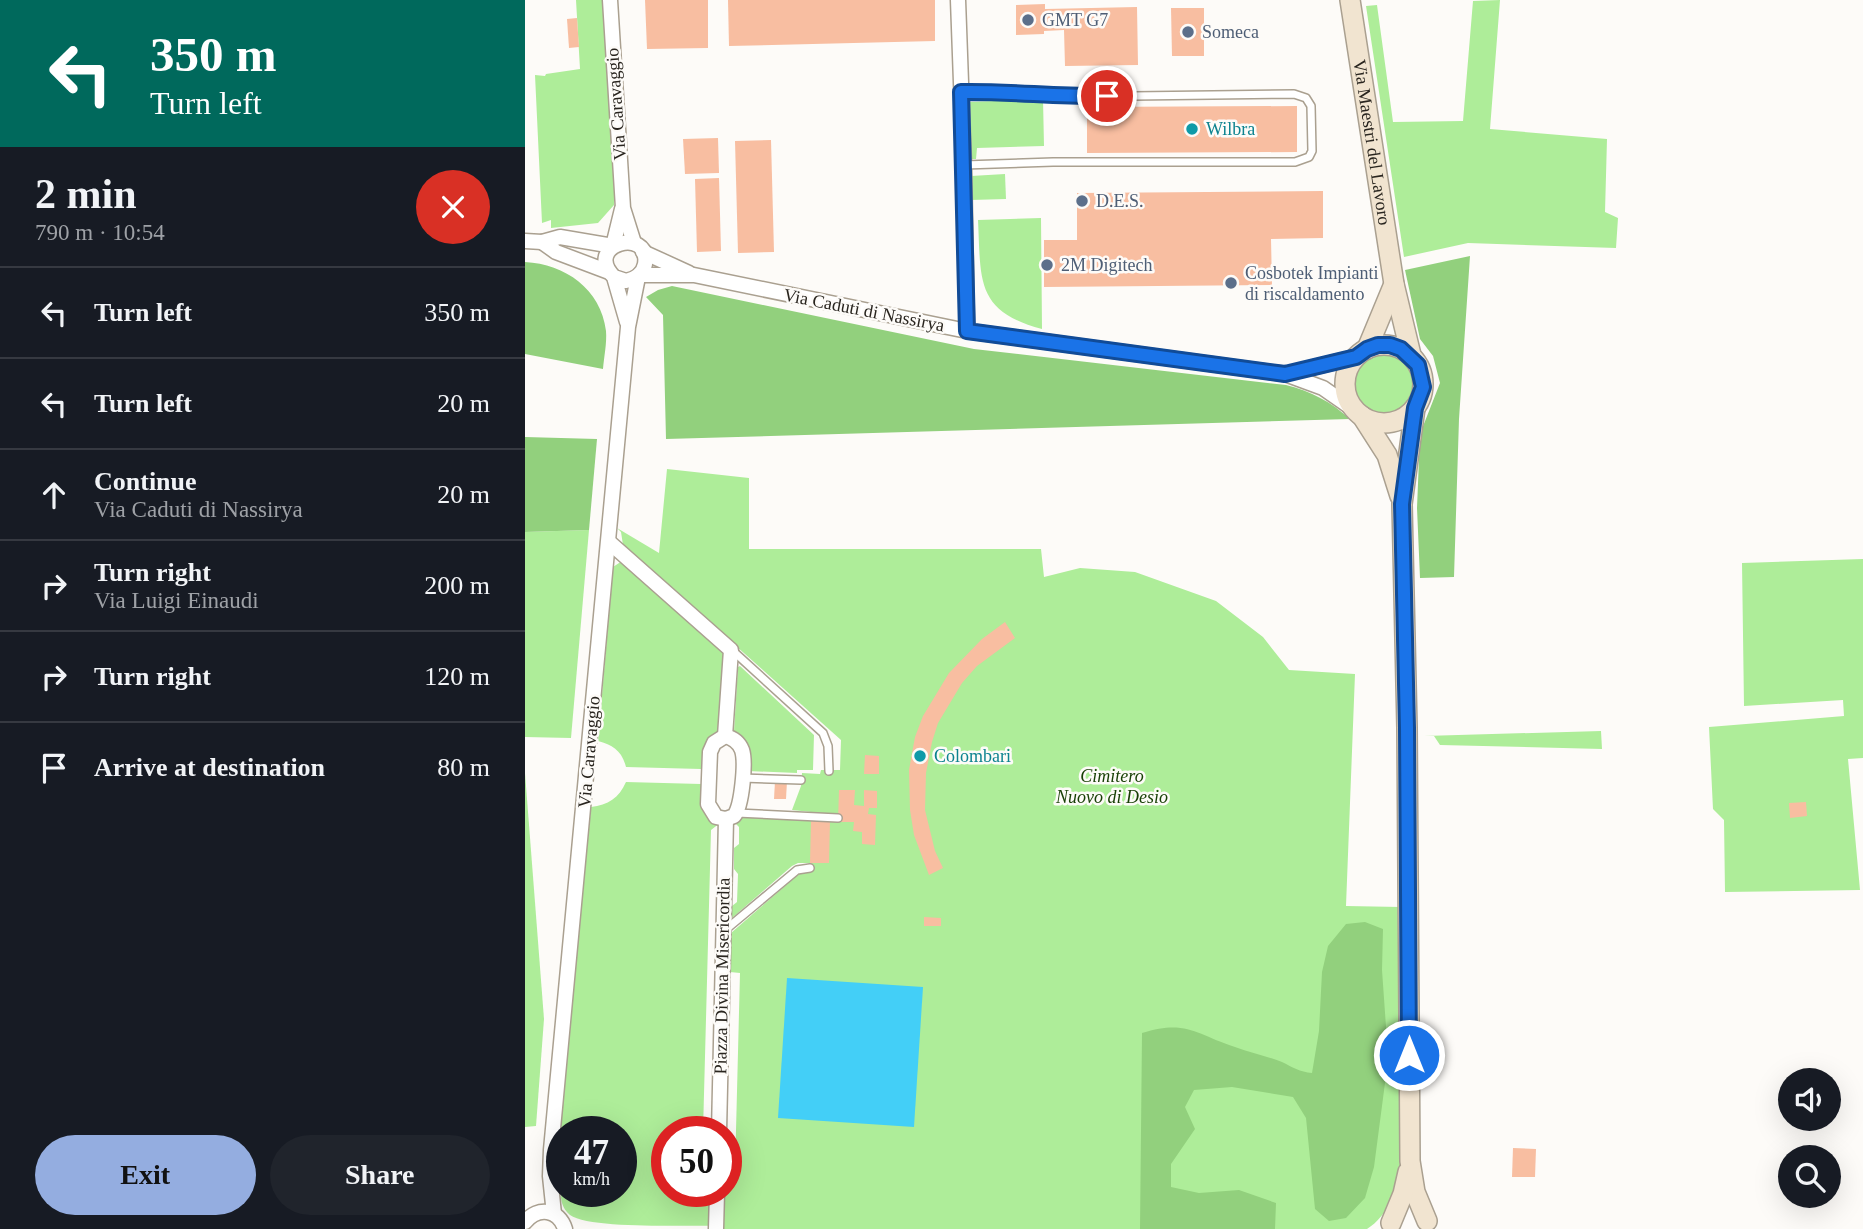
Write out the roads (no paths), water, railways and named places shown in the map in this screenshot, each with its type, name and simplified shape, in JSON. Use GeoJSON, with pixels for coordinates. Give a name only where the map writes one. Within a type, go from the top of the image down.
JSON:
{"type":"FeatureCollection","features":[{"type":"Feature","properties":{"kind":"main road","name":"Via Maestri del Lavoro"},"geometry":{"type":"LineString","coordinates":[[1350,0],[1394,284],[1411,355]]}},
{"type":"Feature","properties":{"kind":"main road"},"geometry":{"type":"LineString","coordinates":[[1394,284],[1361,353],[1349,366],[1345,390],[1349,401],[1387,455],[1402,504]]}},
{"type":"Feature","properties":{"kind":"main road"},"geometry":{"type":"LineString","coordinates":[[1361,353],[1378,345],[1390,345],[1411,355],[1422,375],[1423,387],[1415,408],[1402,504],[1407,728],[1410,1161],[1415,1192],[1432,1225]]}},
{"type":"Feature","properties":{"kind":"main road"},"geometry":{"type":"LineString","coordinates":[[1359,414],[1375,422],[1389,423],[1403,418],[1415,408]]}},
{"type":"Feature","properties":{"kind":"main road"},"geometry":{"type":"LineString","coordinates":[[1387,1226],[1403,1194],[1410,1161]]}},
{"type":"Feature","properties":{"kind":"main road"},"geometry":{"type":"LineString","coordinates":[[1387,1226],[1409,1217],[1432,1225]]}},
{"type":"Feature","properties":{"kind":"street","name":"Via Caravaggio"},"geometry":{"type":"LineString","coordinates":[[610,0],[623,208],[638,248]]}},
{"type":"Feature","properties":{"kind":"street"},"geometry":{"type":"LineString","coordinates":[[958,0],[967,331]]}},
{"type":"Feature","properties":{"kind":"street","name":"Via Caravaggio"},"geometry":{"type":"LineString","coordinates":[[613,246],[623,208]]}},
{"type":"Feature","properties":{"kind":"street"},"geometry":{"type":"LineString","coordinates":[[525,241],[542,242],[560,237],[613,246],[623,242],[638,248],[645,265],[639,276],[626,281],[557,252],[542,242]]}},
{"type":"Feature","properties":{"kind":"street"},"geometry":{"type":"LineString","coordinates":[[612,275],[606,261],[613,246]]}},
{"type":"Feature","properties":{"kind":"street","name":"Via Caduti di Nassirya"},"geometry":{"type":"LineString","coordinates":[[638,248],[694,275]]}},
{"type":"Feature","properties":{"kind":"street","name":"Via Caravaggio"},"geometry":{"type":"LineString","coordinates":[[612,275],[628,327]]}},
{"type":"Feature","properties":{"kind":"street","name":"Via Caduti di Nassirya"},"geometry":{"type":"LineString","coordinates":[[639,276],[694,275],[967,331],[1285,374],[1323,388],[1359,414]]}},
{"type":"Feature","properties":{"kind":"street","name":"Via Caravaggio"},"geometry":{"type":"LineString","coordinates":[[555,1116],[628,327],[639,276]]}},
{"type":"Feature","properties":{"kind":"street","name":"Via Caduti di Nassirya"},"geometry":{"type":"LineString","coordinates":[[1285,374],[1361,353]]}},
{"type":"Feature","properties":{"kind":"street"},"geometry":{"type":"LineString","coordinates":[[609,542],[731,650],[725,736],[714,743],[710,752],[708,804],[716,817],[731,816]]}},
{"type":"Feature","properties":{"kind":"street","name":"Piazza Divina Misericordia"},"geometry":{"type":"LineString","coordinates":[[719,1116],[724,931],[731,816],[740,804],[742,778],[742,748],[725,736]]}},
{"type":"Feature","properties":{"kind":"street","name":"Via Caravaggio"},"geometry":{"type":"LineString","coordinates":[[528,1219],[546,1182]]}},
{"type":"Feature","properties":{"kind":"street","name":"Via Caravaggio"},"geometry":{"type":"LineString","coordinates":[[559,1207],[565,1224]]}},
{"type":"Feature","properties":{"kind":"street"},"geometry":{"type":"LineString","coordinates":[[716,1229],[717,1207]]}},
{"type":"Feature","properties":{"kind":"street"},"geometry":{"type":"LineString","coordinates":[[528,1219],[565,1224]]}},
{"type":"Feature","properties":{"kind":"lane"},"geometry":{"type":"LineString","coordinates":[[961,92],[1016,91],[1054,97],[1294,94],[1309,100],[1311,117],[1312,151],[1309,156],[1295,162],[964,165]]}},
{"type":"Feature","properties":{"kind":"lane"},"geometry":{"type":"LineString","coordinates":[[731,650],[823,733],[828,746],[829,771]]}},
{"type":"Feature","properties":{"kind":"lane"},"geometry":{"type":"LineString","coordinates":[[742,778],[801,780]]}},
{"type":"Feature","properties":{"kind":"lane"},"geometry":{"type":"LineString","coordinates":[[731,816],[838,818]]}},
{"type":"Feature","properties":{"kind":"lane"},"geometry":{"type":"LineString","coordinates":[[724,931],[789,876],[801,868],[810,868]]}},
{"type":"Feature","properties":{"kind":"water"},"geometry":{"type":"Polygon","coordinates":[[[787,978],[923,987],[914,1127],[778,1118],[787,978]]]}},
{"type":"Feature","properties":{"kind":"place","name":"GMT G7"},"geometry":{"type":"Point","coordinates":[1028,20]}},
{"type":"Feature","properties":{"kind":"place","name":"Someca"},"geometry":{"type":"Point","coordinates":[1188,32]}},
{"type":"Feature","properties":{"kind":"place","name":"Wilbra"},"geometry":{"type":"Point","coordinates":[1192,129]}},
{"type":"Feature","properties":{"kind":"place","name":"D.E.S."},"geometry":{"type":"Point","coordinates":[1082,201]}},
{"type":"Feature","properties":{"kind":"place","name":"2M Digitech"},"geometry":{"type":"Point","coordinates":[1047,265]}},
{"type":"Feature","properties":{"kind":"place","name":"Cosbotek Impianti di riscaldamento"},"geometry":{"type":"Point","coordinates":[1231,283]}},
{"type":"Feature","properties":{"kind":"place","name":"Colombari"},"geometry":{"type":"Point","coordinates":[920,756]}},
{"type":"Feature","properties":{"kind":"park label","name":"Cimitero Nuovo di Desio"},"geometry":{"type":"Point","coordinates":[1112,786]}}]}
